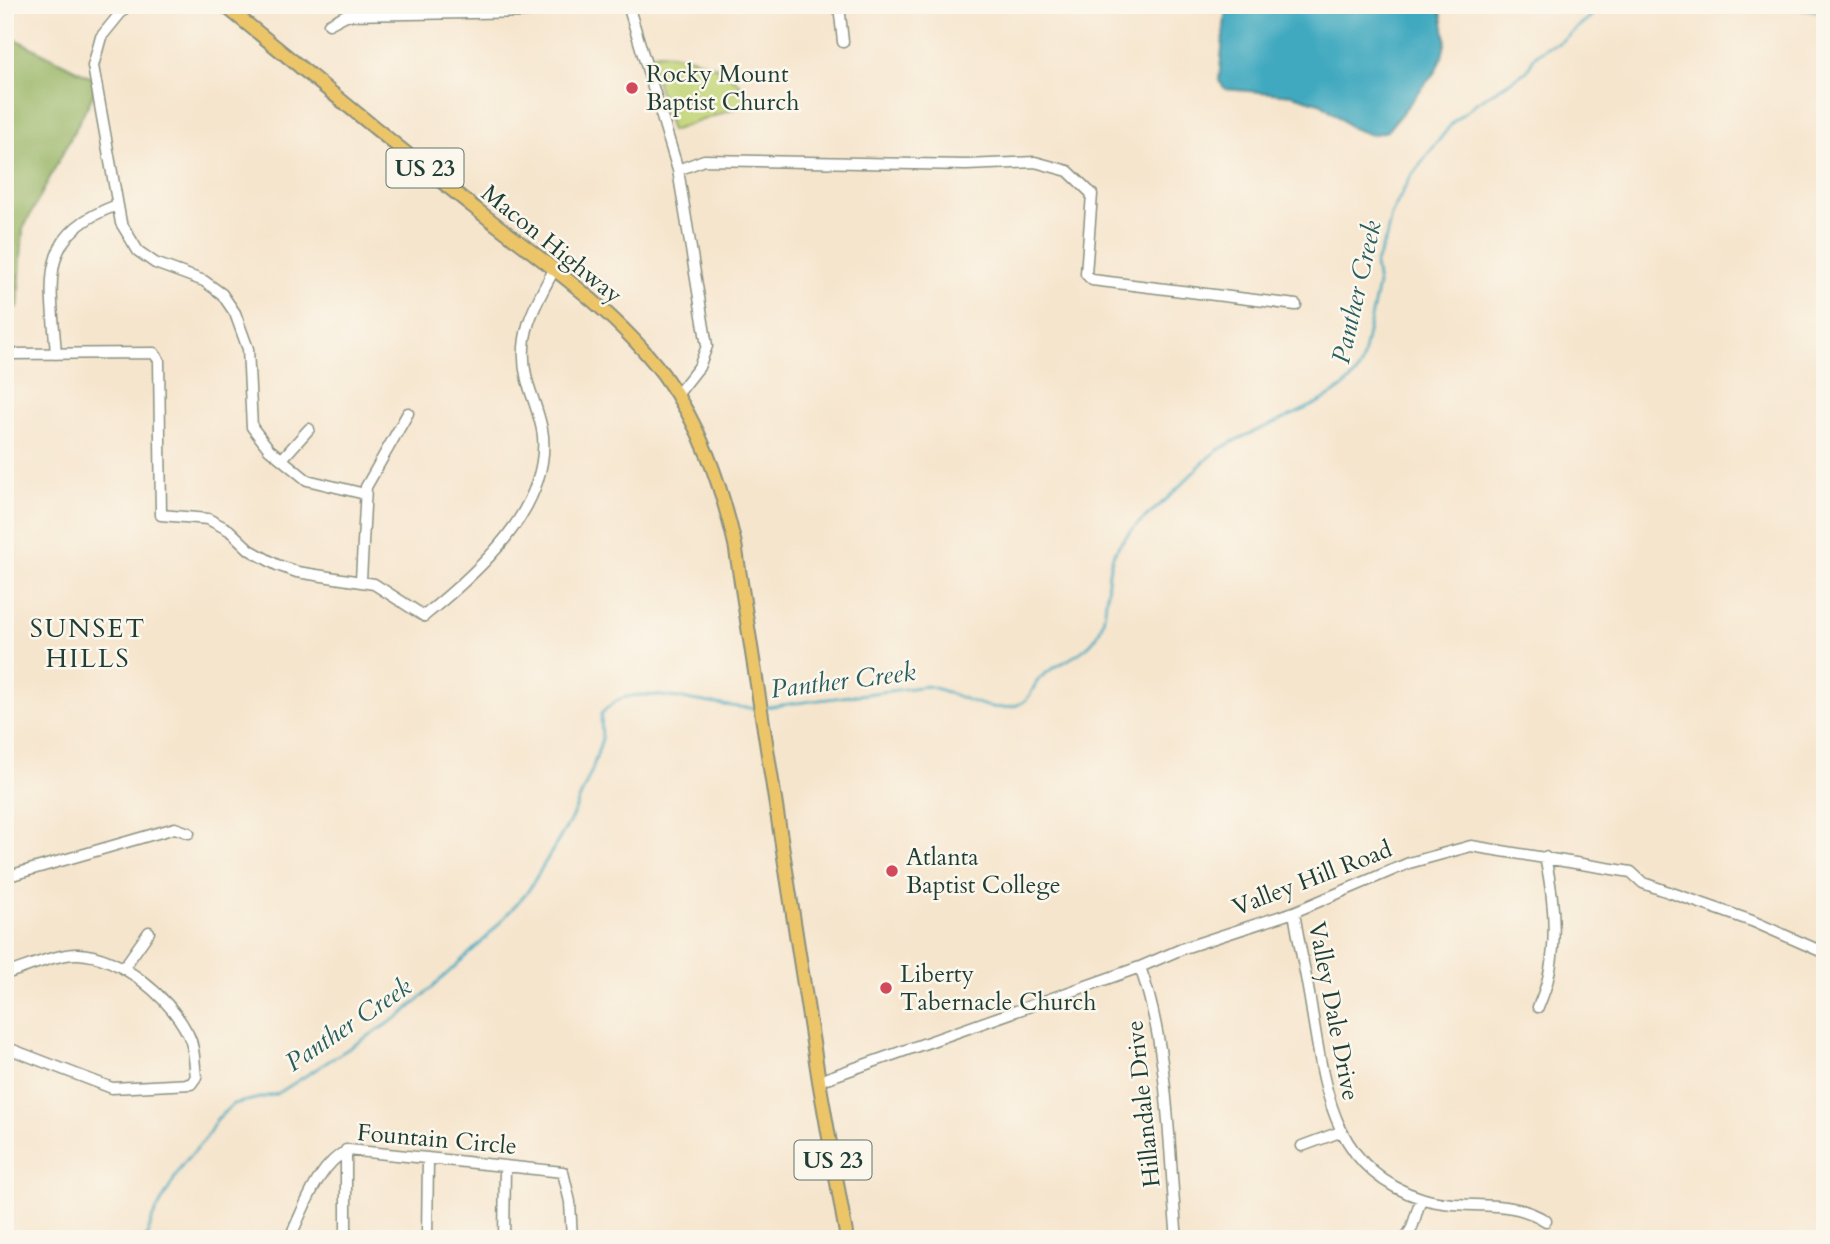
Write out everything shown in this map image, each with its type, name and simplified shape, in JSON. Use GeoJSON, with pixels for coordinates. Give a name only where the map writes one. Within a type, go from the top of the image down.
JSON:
{"type":"FeatureCollection","features":[{"type":"Feature","properties":{"kind":"main road","name":"Macon Highway"},"geometry":{"type":"LineString","coordinates":[[224,5],[554,270],[625,331],[677,395]]}},
{"type":"Feature","properties":{"kind":"main road","name":"US 23"},"geometry":{"type":"LineString","coordinates":[[677,395],[711,459],[735,544],[819,1081],[847,1239]]}},
{"type":"Feature","properties":{"kind":"street"},"geometry":{"type":"LineString","coordinates":[[127,5],[101,37],[93,66],[121,223],[138,251],[166,268],[204,281],[222,294],[235,313],[248,349],[252,426],[282,459],[307,480],[365,494]]}},
{"type":"Feature","properties":{"kind":"street"},"geometry":{"type":"LineString","coordinates":[[330,24],[346,15],[527,12],[527,5]]}},
{"type":"Feature","properties":{"kind":"street"},"geometry":{"type":"LineString","coordinates":[[628,5],[678,170],[707,346],[699,367],[677,395]]}},
{"type":"Feature","properties":{"kind":"street"},"geometry":{"type":"LineString","coordinates":[[839,5],[843,42]]}},
{"type":"Feature","properties":{"kind":"street"},"geometry":{"type":"LineString","coordinates":[[678,170],[704,160],[966,165],[1035,162],[1068,171],[1092,194],[1086,274],[1092,280],[1296,305]]}},
{"type":"Feature","properties":{"kind":"street"},"geometry":{"type":"LineString","coordinates":[[57,354],[54,261],[73,227],[90,215],[117,205]]}},
{"type":"Feature","properties":{"kind":"street"},"geometry":{"type":"LineString","coordinates":[[5,354],[153,353],[159,360],[161,515],[190,516],[219,523],[250,550],[297,572],[360,580],[394,595],[424,616],[506,537],[531,499],[543,457],[543,435],[523,359],[524,338],[533,309],[554,270]]}},
{"type":"Feature","properties":{"kind":"street"},"geometry":{"type":"LineString","coordinates":[[360,580],[366,486],[408,412]]}},
{"type":"Feature","properties":{"kind":"street"},"geometry":{"type":"LineString","coordinates":[[282,459],[309,429]]}},
{"type":"Feature","properties":{"kind":"street"},"geometry":{"type":"LineString","coordinates":[[5,877],[175,828],[188,833]]}},
{"type":"Feature","properties":{"kind":"street","name":"Valley Hill Road"},"geometry":{"type":"LineString","coordinates":[[819,1081],[1140,967],[1184,948],[1294,912],[1409,863],[1471,846],[1631,872],[1643,883],[1752,921],[1825,953]]}},
{"type":"Feature","properties":{"kind":"street"},"geometry":{"type":"LineString","coordinates":[[1538,1007],[1551,976],[1554,898],[1545,857]]}},
{"type":"Feature","properties":{"kind":"street","name":"Valley Dale Drive"},"geometry":{"type":"LineString","coordinates":[[1294,912],[1326,1095],[1340,1132],[1371,1170],[1421,1198],[1506,1206],[1532,1212],[1546,1221]]}},
{"type":"Feature","properties":{"kind":"street"},"geometry":{"type":"LineString","coordinates":[[125,966],[149,932]]}},
{"type":"Feature","properties":{"kind":"street"},"geometry":{"type":"LineString","coordinates":[[5,974],[75,953],[125,966],[159,998],[187,1032],[192,1045],[196,1077],[191,1084],[113,1088],[5,1047]]}},
{"type":"Feature","properties":{"kind":"street","name":"Hillandale Drive"},"geometry":{"type":"LineString","coordinates":[[1140,967],[1154,1006],[1170,1132],[1177,1239]]}},
{"type":"Feature","properties":{"kind":"street"},"geometry":{"type":"LineString","coordinates":[[1302,1146],[1340,1132]]}},
{"type":"Feature","properties":{"kind":"street"},"geometry":{"type":"LineString","coordinates":[[346,1150],[346,1239]]}},
{"type":"Feature","properties":{"kind":"street","name":"Fountain Circle"},"geometry":{"type":"LineString","coordinates":[[289,1239],[324,1169],[335,1156],[346,1150],[563,1172],[570,1202],[572,1239]]}},
{"type":"Feature","properties":{"kind":"street"},"geometry":{"type":"LineString","coordinates":[[428,1158],[428,1239]]}},
{"type":"Feature","properties":{"kind":"street"},"geometry":{"type":"LineString","coordinates":[[504,1239],[505,1166]]}},
{"type":"Feature","properties":{"kind":"street"},"geometry":{"type":"LineString","coordinates":[[1405,1239],[1412,1228],[1421,1198]]}},
{"type":"Feature","properties":{"kind":"green space"},"geometry":{"type":"Polygon","coordinates":[[[5,34],[100,82],[23,229],[18,307],[5,307],[5,34]]]}},
{"type":"Feature","properties":{"kind":"green space"},"geometry":{"type":"Polygon","coordinates":[[[660,53],[687,57],[714,66],[736,81],[751,103],[671,131],[649,55],[660,53]]]}},
{"type":"Feature","properties":{"kind":"water"},"geometry":{"type":"Polygon","coordinates":[[[1226,5],[1440,5],[1446,39],[1435,72],[1387,131],[1371,135],[1352,128],[1322,104],[1293,95],[1225,89],[1219,81],[1226,5]]]}},
{"type":"Feature","properties":{"kind":"waterway","name":"Panther Creek"},"geometry":{"type":"LineString","coordinates":[[766,707],[927,686],[975,703],[1000,708],[1012,707],[1026,700],[1041,677],[1081,652],[1094,640],[1105,612],[1112,558],[1135,527],[1214,453],[1316,404],[1351,380],[1361,366],[1378,285],[1375,265],[1386,238],[1391,215],[1409,179],[1453,122],[1476,103],[1527,71],[1534,57],[1547,47],[1559,43],[1604,5]]}},
{"type":"Feature","properties":{"kind":"waterway"},"geometry":{"type":"LineString","coordinates":[[1752,5],[1808,9],[1825,14]]}},
{"type":"Feature","properties":{"kind":"waterway","name":"Panther Creek"},"geometry":{"type":"LineString","coordinates":[[146,1239],[153,1217],[182,1165],[206,1138],[216,1120],[233,1104],[277,1094],[403,1014],[487,937],[528,891],[570,821],[602,739],[601,714],[609,706],[631,696],[647,695],[756,708]]}},
{"type":"Feature","properties":{"kind":"place","name":"Rocky Mount Baptist Church"},"geometry":{"type":"Point","coordinates":[632,88]}},
{"type":"Feature","properties":{"kind":"place","name":"Atlanta Baptist College"},"geometry":{"type":"Point","coordinates":[892,871]}},
{"type":"Feature","properties":{"kind":"place","name":"Liberty Tabernacle Church"},"geometry":{"type":"Point","coordinates":[886,988]}},
{"type":"Feature","properties":{"kind":"district","name":"SUNSET HILLS"},"geometry":{"type":"Point","coordinates":[88,643]}}]}
